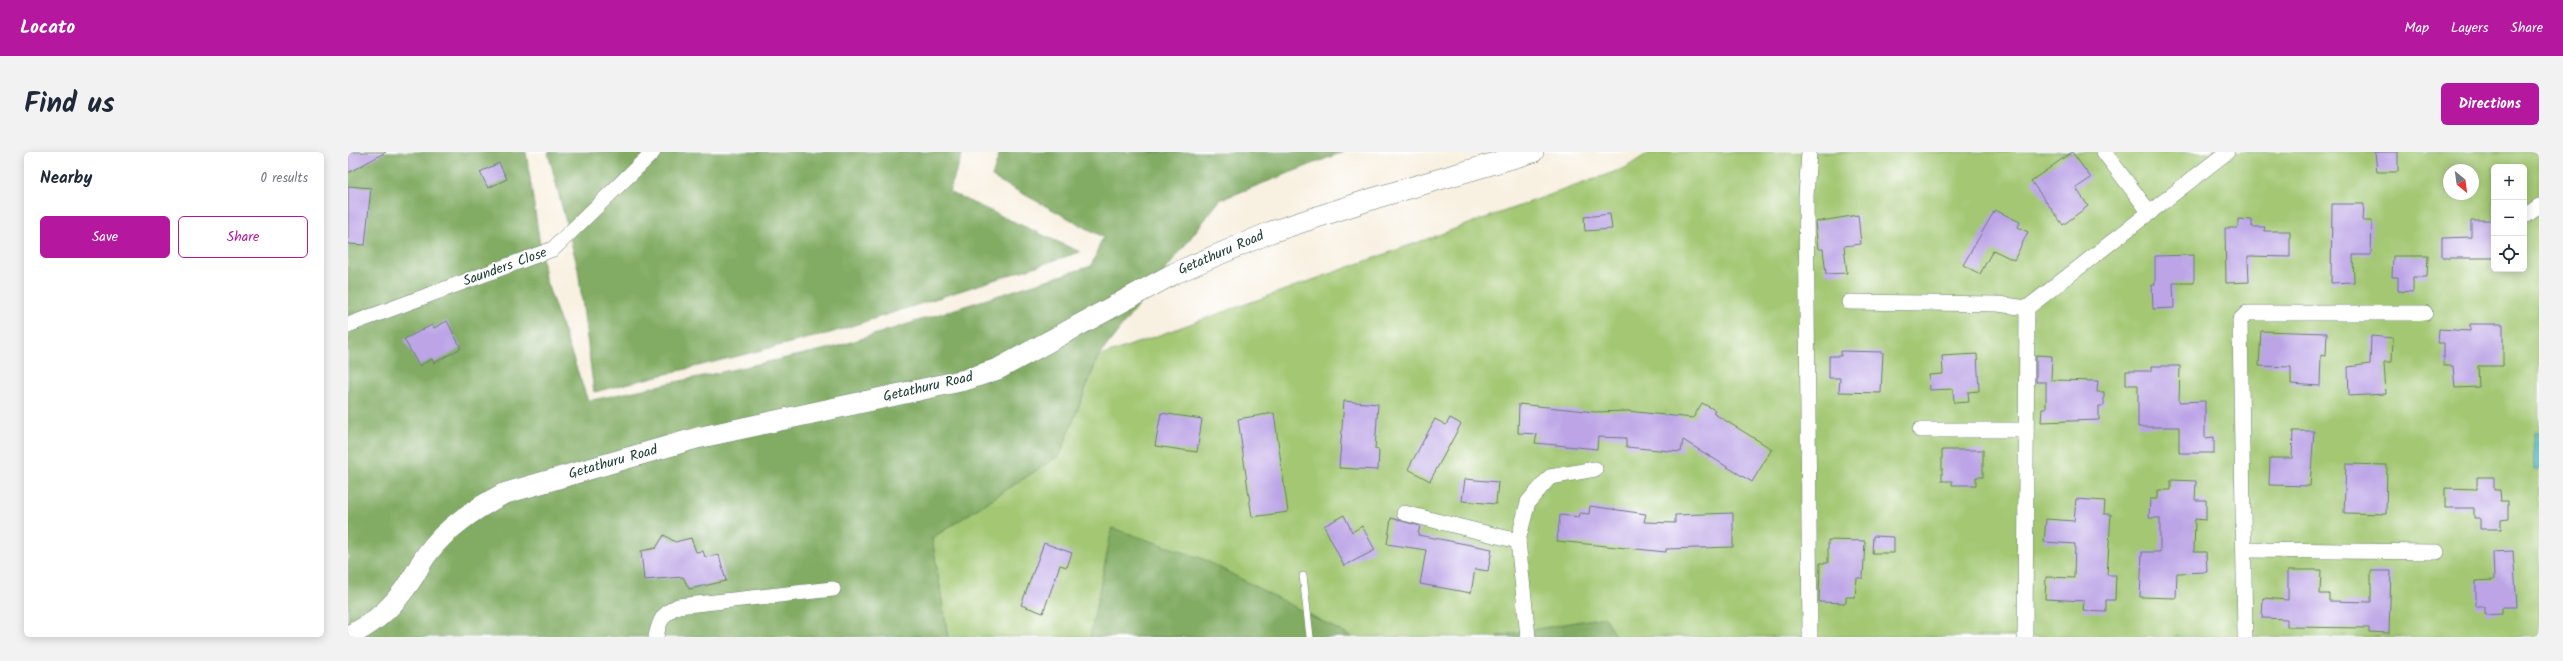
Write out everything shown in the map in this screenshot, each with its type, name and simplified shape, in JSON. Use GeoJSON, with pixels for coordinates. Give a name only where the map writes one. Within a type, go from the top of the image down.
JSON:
{"type":"FeatureCollection","features":[{"type":"Feature","properties":{"kind":"main road","name":"Getathuru Road"},"geometry":{"type":"LineString","coordinates":[[348,636],[367,627],[392,606],[427,554],[453,527],[477,508],[503,494],[697,438],[965,380],[998,369],[1175,273],[1271,232],[1368,200],[1533,152]]}},
{"type":"Feature","properties":{"kind":"street","name":"Saunders Close"},"geometry":{"type":"LineString","coordinates":[[348,324],[553,250],[653,152]]}},
{"type":"Feature","properties":{"kind":"street"},"geometry":{"type":"LineString","coordinates":[[1809,152],[1806,196],[1810,637]]}},
{"type":"Feature","properties":{"kind":"street"},"geometry":{"type":"LineString","coordinates":[[2104,152],[2150,213]]}},
{"type":"Feature","properties":{"kind":"street"},"geometry":{"type":"LineString","coordinates":[[1849,302],[1998,304],[2027,308],[2227,152]]}},
{"type":"Feature","properties":{"kind":"street"},"geometry":{"type":"LineString","coordinates":[[2025,637],[2027,308]]}},
{"type":"Feature","properties":{"kind":"street"},"geometry":{"type":"LineString","coordinates":[[2245,637],[2245,550],[2240,320],[2247,313],[2425,313]]}},
{"type":"Feature","properties":{"kind":"street"},"geometry":{"type":"LineString","coordinates":[[1920,430],[2026,430]]}},
{"type":"Feature","properties":{"kind":"street"},"geometry":{"type":"LineString","coordinates":[[1528,637],[1518,541],[1528,502],[1550,477],[1595,469]]}},
{"type":"Feature","properties":{"kind":"street"},"geometry":{"type":"LineString","coordinates":[[1404,514],[1518,541]]}},
{"type":"Feature","properties":{"kind":"street"},"geometry":{"type":"LineString","coordinates":[[2245,550],[2437,552]]}},
{"type":"Feature","properties":{"kind":"street"},"geometry":{"type":"LineString","coordinates":[[656,637],[658,625],[666,612],[678,606],[833,589]]}},
{"type":"Feature","properties":{"kind":"lane"},"geometry":{"type":"LineString","coordinates":[[1303,576],[1310,637]]}},
{"type":"Feature","properties":{"kind":"green space"},"geometry":{"type":"Polygon","coordinates":[[[348,152],[526,152],[545,278],[588,401],[832,348],[1091,266],[1103,237],[992,177],[1000,152],[1343,152],[1220,200],[1098,357],[1060,455],[932,538],[948,637],[348,637],[348,152]]]}},
{"type":"Feature","properties":{"kind":"green space"},"geometry":{"type":"Polygon","coordinates":[[[548,152],[963,152],[949,192],[1080,252],[830,333],[594,392],[578,269],[548,152]]]}},
{"type":"Feature","properties":{"kind":"green space"},"geometry":{"type":"Polygon","coordinates":[[[1650,152],[2539,152],[2539,637],[948,637],[932,538],[1060,455],[1098,357],[1625,168],[1650,152]]]}},
{"type":"Feature","properties":{"kind":"green space"},"geometry":{"type":"Polygon","coordinates":[[[1112,528],[1201,558],[1352,637],[1090,637],[1112,528]]]}},
{"type":"Feature","properties":{"kind":"green space"},"geometry":{"type":"Polygon","coordinates":[[[1604,617],[1616,637],[1493,637],[1604,617]]]}},
{"type":"Feature","properties":{"kind":"water"},"geometry":{"type":"Polygon","coordinates":[[[2533,432],[2539,432],[2539,469],[2534,469],[2533,432]]]}},
{"type":"Feature","properties":{"kind":"building"},"geometry":{"type":"Polygon","coordinates":[[[348,152],[386,152],[348,173],[348,152]]]}},
{"type":"Feature","properties":{"kind":"building"},"geometry":{"type":"Polygon","coordinates":[[[2072,152],[2091,178],[2076,188],[2088,206],[2063,225],[2031,181],[2072,152]]]}},
{"type":"Feature","properties":{"kind":"building"},"geometry":{"type":"Polygon","coordinates":[[[2375,152],[2398,152],[2398,172],[2377,172],[2375,152]]]}},
{"type":"Feature","properties":{"kind":"building"},"geometry":{"type":"Polygon","coordinates":[[[499,163],[507,179],[488,188],[480,172],[499,163]]]}},
{"type":"Feature","properties":{"kind":"building"},"geometry":{"type":"Polygon","coordinates":[[[348,186],[371,188],[365,245],[348,244],[348,186]]]}},
{"type":"Feature","properties":{"kind":"building"},"geometry":{"type":"Polygon","coordinates":[[[2332,204],[2364,204],[2363,221],[2372,221],[2371,255],[2353,255],[2354,282],[2331,283],[2332,204]]]}},
{"type":"Feature","properties":{"kind":"building"},"geometry":{"type":"Polygon","coordinates":[[[1995,210],[2020,222],[2018,227],[2028,232],[2014,260],[1993,250],[1980,274],[1963,265],[1995,210]]]}},
{"type":"Feature","properties":{"kind":"building"},"geometry":{"type":"Polygon","coordinates":[[[1610,214],[1612,229],[1585,231],[1584,217],[1610,214]]]}},
{"type":"Feature","properties":{"kind":"building"},"geometry":{"type":"Polygon","coordinates":[[[1858,215],[1861,244],[1844,246],[1847,273],[1826,274],[1823,249],[1818,249],[1815,222],[1858,215]]]}},
{"type":"Feature","properties":{"kind":"building"},"geometry":{"type":"Polygon","coordinates":[[[2238,219],[2252,220],[2252,227],[2265,227],[2264,231],[2290,231],[2290,257],[2248,256],[2249,282],[2226,283],[2225,228],[2238,228],[2238,219]]]}},
{"type":"Feature","properties":{"kind":"building"},"geometry":{"type":"Polygon","coordinates":[[[2471,220],[2491,220],[2491,258],[2442,258],[2442,238],[2471,237],[2471,220]]]}},
{"type":"Feature","properties":{"kind":"building"},"geometry":{"type":"Polygon","coordinates":[[[2194,255],[2194,283],[2173,283],[2174,308],[2153,309],[2152,285],[2155,285],[2155,256],[2194,255]]]}},
{"type":"Feature","properties":{"kind":"building"},"geometry":{"type":"Polygon","coordinates":[[[2393,256],[2428,256],[2427,277],[2413,277],[2413,292],[2398,291],[2398,277],[2392,277],[2393,256]]]}},
{"type":"Feature","properties":{"kind":"building"},"geometry":{"type":"Polygon","coordinates":[[[447,321],[461,348],[434,363],[432,359],[419,366],[404,339],[432,325],[434,328],[447,321]]]}},
{"type":"Feature","properties":{"kind":"building"},"geometry":{"type":"Polygon","coordinates":[[[2470,324],[2503,324],[2503,366],[2478,366],[2479,387],[2455,388],[2453,366],[2444,366],[2444,343],[2438,343],[2439,329],[2470,331],[2470,324]]]}},
{"type":"Feature","properties":{"kind":"building"},"geometry":{"type":"Polygon","coordinates":[[[2261,331],[2327,333],[2326,356],[2321,355],[2320,386],[2291,384],[2291,367],[2259,366],[2261,331]]]}},
{"type":"Feature","properties":{"kind":"building"},"geometry":{"type":"Polygon","coordinates":[[[2371,336],[2393,338],[2392,362],[2384,362],[2386,394],[2349,396],[2348,367],[2370,364],[2371,336]]]}},
{"type":"Feature","properties":{"kind":"building"},"geometry":{"type":"Polygon","coordinates":[[[1841,351],[1883,352],[1881,393],[1839,392],[1840,378],[1829,378],[1829,356],[1841,356],[1841,351]]]}},
{"type":"Feature","properties":{"kind":"building"},"geometry":{"type":"Polygon","coordinates":[[[1977,354],[1979,391],[1968,392],[1969,402],[1954,403],[1953,389],[1930,390],[1929,375],[1943,374],[1942,356],[1977,354]]]}},
{"type":"Feature","properties":{"kind":"building"},"geometry":{"type":"Polygon","coordinates":[[[2036,355],[2052,356],[2051,380],[2098,381],[2097,392],[2104,392],[2104,406],[2099,406],[2099,420],[2041,422],[2042,409],[2046,409],[2046,382],[2036,382],[2036,355]]]}},
{"type":"Feature","properties":{"kind":"building"},"geometry":{"type":"Polygon","coordinates":[[[2152,366],[2180,366],[2179,402],[2205,401],[2205,438],[2214,437],[2214,453],[2179,453],[2179,427],[2138,427],[2138,385],[2126,385],[2126,371],[2152,371],[2152,366]]]}},
{"type":"Feature","properties":{"kind":"building"},"geometry":{"type":"Polygon","coordinates":[[[1344,401],[1378,404],[1375,449],[1379,450],[1378,470],[1339,468],[1344,401]]]}},
{"type":"Feature","properties":{"kind":"building"},"geometry":{"type":"Polygon","coordinates":[[[1702,403],[1715,410],[1713,413],[1772,449],[1752,482],[1683,440],[1681,452],[1626,447],[1626,438],[1598,437],[1597,449],[1535,443],[1537,434],[1518,433],[1519,404],[1595,412],[1627,411],[1693,418],[1702,403]]]}},
{"type":"Feature","properties":{"kind":"building"},"geometry":{"type":"Polygon","coordinates":[[[1161,413],[1202,419],[1197,452],[1155,446],[1161,413]]]}},
{"type":"Feature","properties":{"kind":"building"},"geometry":{"type":"Polygon","coordinates":[[[1274,413],[1288,512],[1252,517],[1238,419],[1274,413]]]}},
{"type":"Feature","properties":{"kind":"building"},"geometry":{"type":"Polygon","coordinates":[[[1450,418],[1461,424],[1430,481],[1408,469],[1435,419],[1446,425],[1450,418]]]}},
{"type":"Feature","properties":{"kind":"building"},"geometry":{"type":"Polygon","coordinates":[[[2293,431],[2314,431],[2310,486],[2269,485],[2270,458],[2292,458],[2293,431]]]}},
{"type":"Feature","properties":{"kind":"building"},"geometry":{"type":"Polygon","coordinates":[[[1942,450],[1983,450],[1983,477],[1976,477],[1976,485],[1952,485],[1952,481],[1942,481],[1942,450]]]}},
{"type":"Feature","properties":{"kind":"building"},"geometry":{"type":"Polygon","coordinates":[[[2346,464],[2387,465],[2386,514],[2344,513],[2346,464]]]}},
{"type":"Feature","properties":{"kind":"building"},"geometry":{"type":"Polygon","coordinates":[[[2477,477],[2494,477],[2494,490],[2500,490],[2501,501],[2508,501],[2508,519],[2501,520],[2501,529],[2480,529],[2480,518],[2474,518],[2474,508],[2445,508],[2445,488],[2477,489],[2477,477]]]}},
{"type":"Feature","properties":{"kind":"building"},"geometry":{"type":"Polygon","coordinates":[[[1465,479],[1498,482],[1496,504],[1462,501],[1465,479]]]}},
{"type":"Feature","properties":{"kind":"building"},"geometry":{"type":"Polygon","coordinates":[[[2171,480],[2196,481],[2195,500],[2206,500],[2206,520],[2195,519],[2194,552],[2206,552],[2207,572],[2177,573],[2176,598],[2140,597],[2142,552],[2160,552],[2160,518],[2149,518],[2150,499],[2158,499],[2158,490],[2171,490],[2171,480]]]}},
{"type":"Feature","properties":{"kind":"building"},"geometry":{"type":"Polygon","coordinates":[[[2076,499],[2105,501],[2104,514],[2111,514],[2107,575],[2116,575],[2115,600],[2106,600],[2106,612],[2083,611],[2084,601],[2045,599],[2046,577],[2074,578],[2075,544],[2044,542],[2046,519],[2074,521],[2076,499]]]}},
{"type":"Feature","properties":{"kind":"building"},"geometry":{"type":"Polygon","coordinates":[[[1590,506],[1646,514],[1644,522],[1675,523],[1675,515],[1733,513],[1733,547],[1666,549],[1666,552],[1557,541],[1560,515],[1579,517],[1580,513],[1589,514],[1590,506]]]}},
{"type":"Feature","properties":{"kind":"building"},"geometry":{"type":"Polygon","coordinates":[[[1344,515],[1352,532],[1362,526],[1375,550],[1344,566],[1324,526],[1344,515]]]}},
{"type":"Feature","properties":{"kind":"building"},"geometry":{"type":"Polygon","coordinates":[[[1391,518],[1420,526],[1418,535],[1492,549],[1488,571],[1475,569],[1471,593],[1420,584],[1426,550],[1387,544],[1391,518]]]}},
{"type":"Feature","properties":{"kind":"building"},"geometry":{"type":"Polygon","coordinates":[[[664,535],[675,542],[691,538],[696,552],[703,551],[705,557],[719,555],[726,581],[689,589],[683,577],[644,580],[641,551],[656,548],[664,535]]]}},
{"type":"Feature","properties":{"kind":"building"},"geometry":{"type":"Polygon","coordinates":[[[1873,536],[1894,537],[1894,553],[1872,553],[1873,536]]]}},
{"type":"Feature","properties":{"kind":"building"},"geometry":{"type":"Polygon","coordinates":[[[1828,540],[1865,541],[1863,578],[1857,578],[1855,597],[1846,597],[1846,603],[1819,602],[1820,563],[1828,563],[1828,540]]]}},
{"type":"Feature","properties":{"kind":"building"},"geometry":{"type":"Polygon","coordinates":[[[1044,543],[1072,553],[1067,567],[1060,565],[1043,613],[1021,605],[1044,543]]]}},
{"type":"Feature","properties":{"kind":"building"},"geometry":{"type":"Polygon","coordinates":[[[2513,551],[2517,607],[2502,607],[2502,614],[2485,615],[2485,607],[2476,607],[2476,581],[2494,580],[2493,552],[2513,551]]]}},
{"type":"Feature","properties":{"kind":"building"},"geometry":{"type":"Polygon","coordinates":[[[2288,570],[2321,570],[2320,594],[2329,594],[2329,601],[2371,602],[2371,571],[2391,571],[2389,633],[2369,632],[2369,628],[2287,627],[2287,619],[2262,618],[2263,598],[2288,600],[2288,570]]]}}]}
